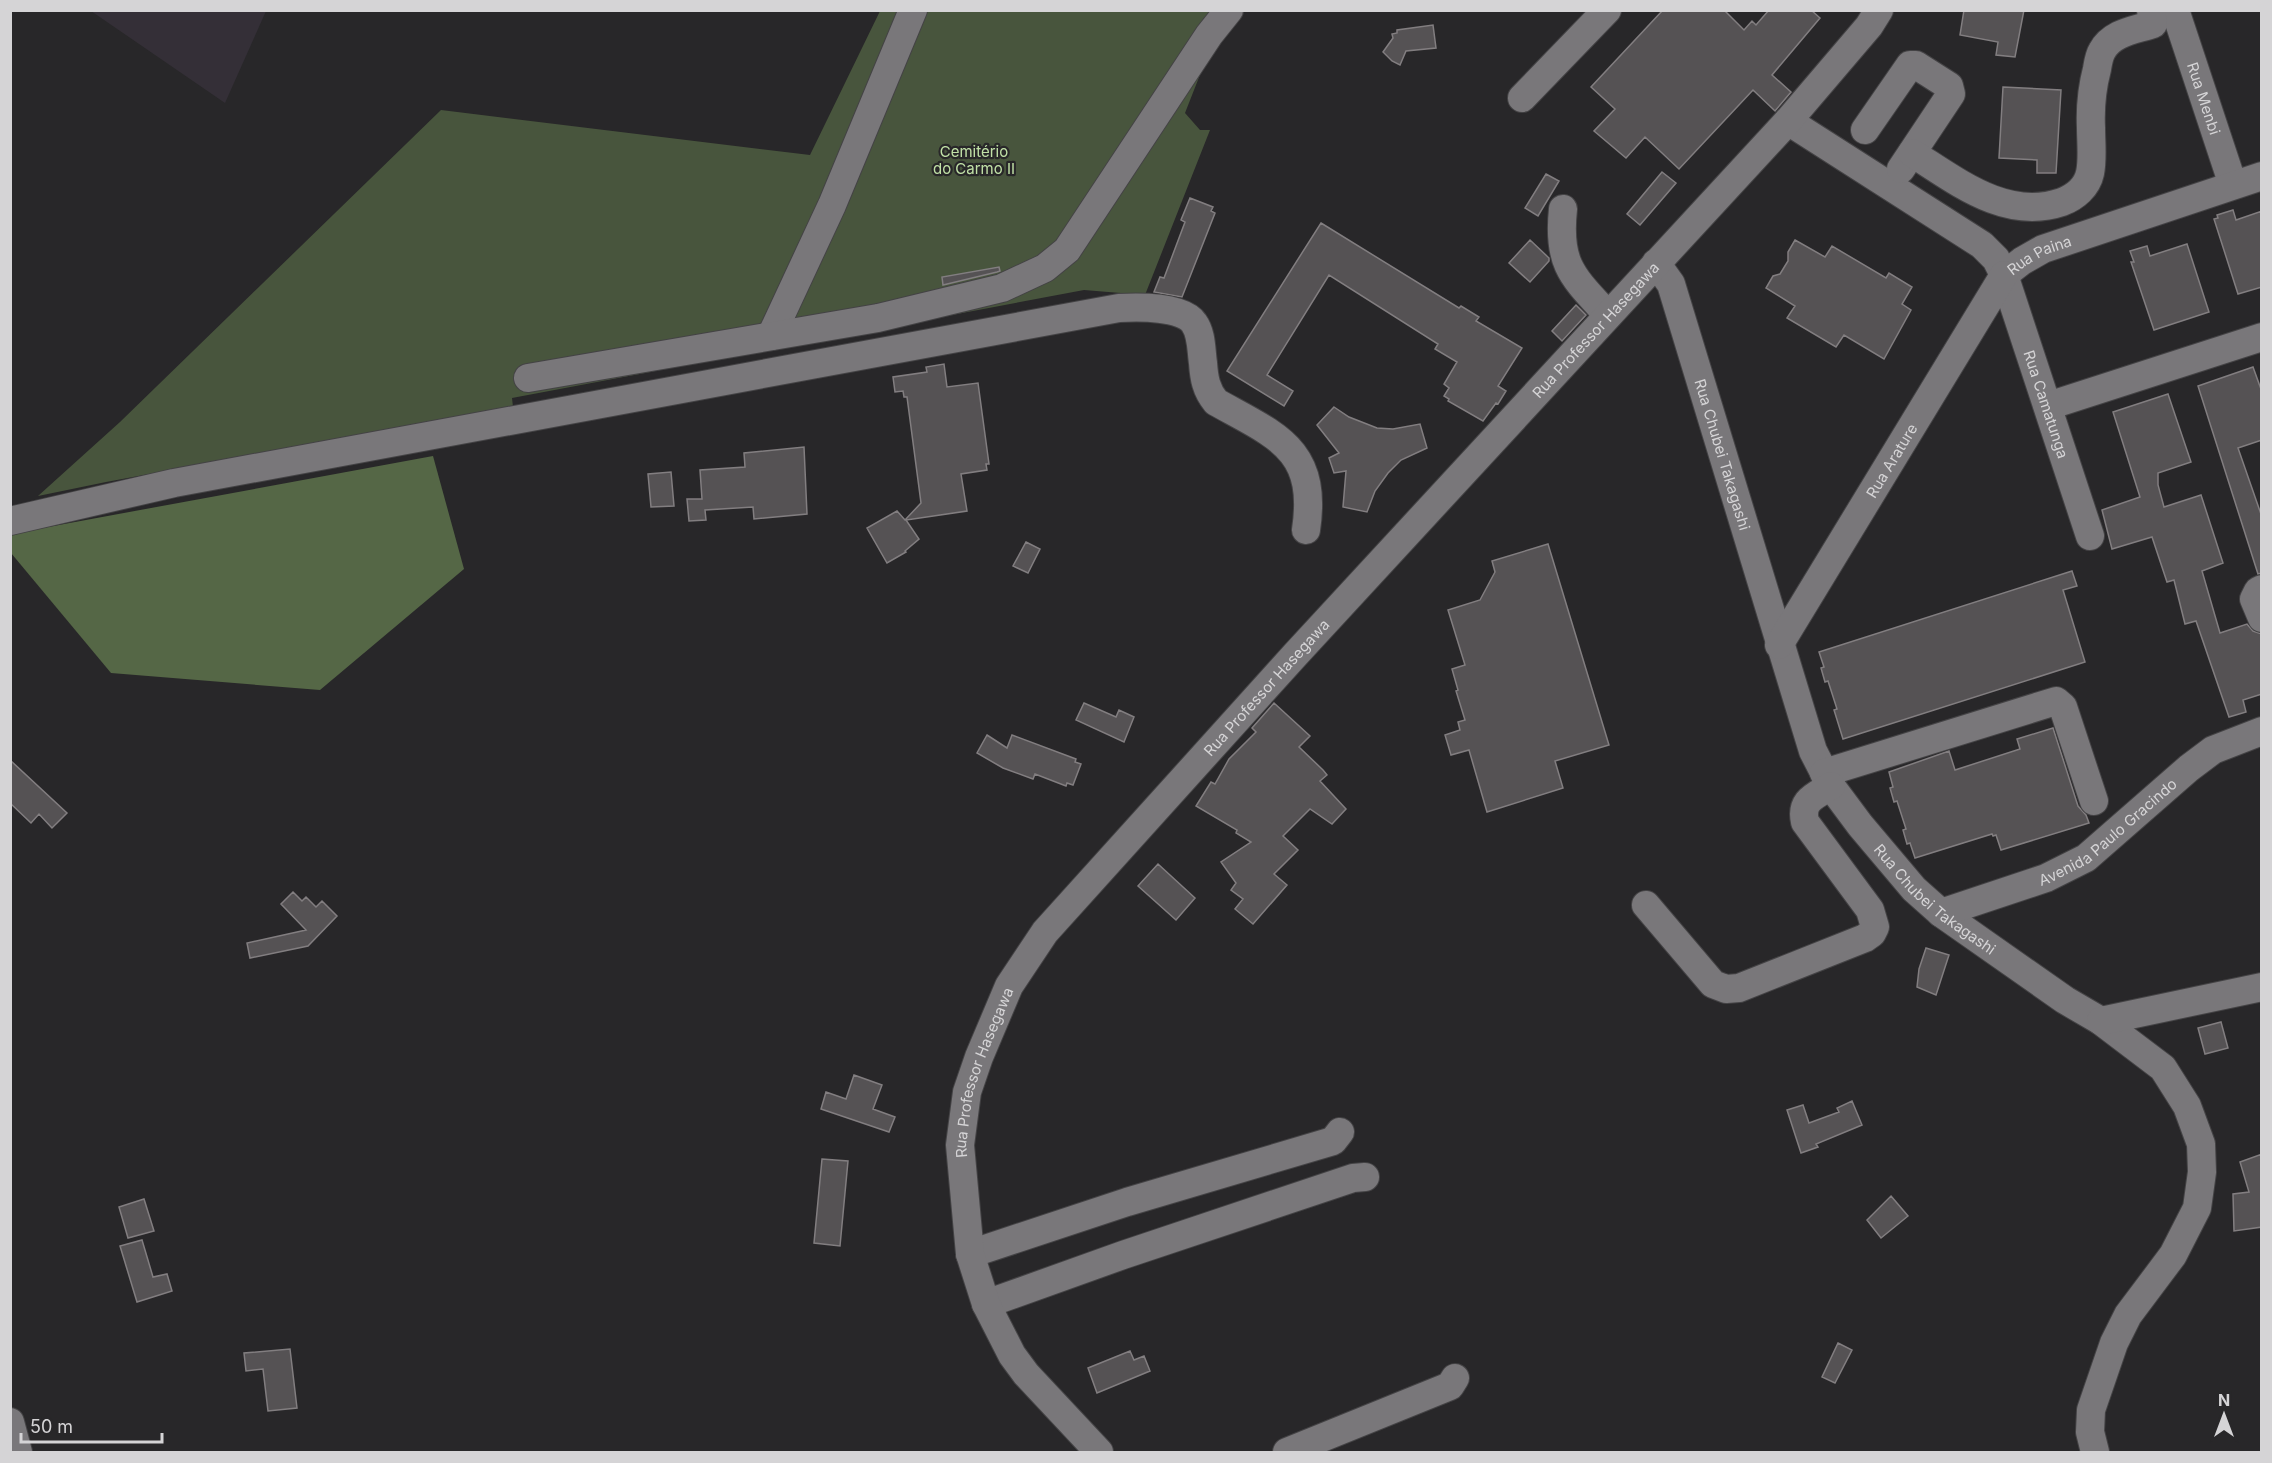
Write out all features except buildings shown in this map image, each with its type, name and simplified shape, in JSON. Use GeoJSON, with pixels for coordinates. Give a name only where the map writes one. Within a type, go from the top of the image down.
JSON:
{"type":"FeatureCollection","features":[{"type":"Feature","properties":{"kind":"street"},"geometry":{"type":"LineString","coordinates":[[771,336],[832,206],[913,10]]}},
{"type":"Feature","properties":{"kind":"street"},"geometry":{"type":"LineString","coordinates":[[528,378],[878,318],[1002,288],[1054,262],[1067,250],[1209,35],[1229,10]]}},
{"type":"Feature","properties":{"kind":"street"},"geometry":{"type":"LineString","coordinates":[[1522,98],[1607,10]]}},
{"type":"Feature","properties":{"kind":"street","name":"Rua Professor Hasegawa"},"geometry":{"type":"LineString","coordinates":[[1099,1452],[1026,1374],[1012,1355],[986,1304],[970,1254],[960,1144],[968,1092],[979,1057],[1009,986],[1045,932],[1288,663],[1788,121],[1869,26],[1879,10]]}},
{"type":"Feature","properties":{"kind":"street"},"geometry":{"type":"LineString","coordinates":[[1912,153],[1968,188],[1997,202],[2025,208],[2048,206],[2067,200],[2080,192],[2090,174],[2091,106],[2100,53],[2114,39],[2129,31],[2153,24],[2151,10]]}},
{"type":"Feature","properties":{"kind":"street","name":"Rua Menbi"},"geometry":{"type":"LineString","coordinates":[[2175,10],[2233,185]]}},
{"type":"Feature","properties":{"kind":"street"},"geometry":{"type":"LineString","coordinates":[[1865,130],[1906,66],[1916,65],[1949,86],[1952,91],[1890,186]]}},
{"type":"Feature","properties":{"kind":"street","name":"Rua Paina"},"geometry":{"type":"LineString","coordinates":[[1788,121],[1982,245],[1996,259],[2004,275],[2043,249],[2262,176]]}},
{"type":"Feature","properties":{"kind":"street"},"geometry":{"type":"LineString","coordinates":[[1563,209],[1563,244],[1566,263],[1572,276],[1608,315]]}},
{"type":"Feature","properties":{"kind":"street","name":"Rua Chubei Takagashi"},"geometry":{"type":"LineString","coordinates":[[1656,263],[1671,284],[1779,645],[1813,751],[1828,779],[1860,825],[1914,889],[1941,913],[2065,1000],[2101,1022],[2163,1068],[2187,1106],[2201,1144],[2202,1172],[2198,1208],[2173,1256],[2128,1315],[2110,1353],[2091,1410],[2090,1432],[2095,1452]]}},
{"type":"Feature","properties":{"kind":"street","name":"Rua Camatunga"},"geometry":{"type":"LineString","coordinates":[[2004,275],[2090,536]]}},
{"type":"Feature","properties":{"kind":"street","name":"Rua Arature"},"geometry":{"type":"LineString","coordinates":[[1779,645],[2004,275]]}},
{"type":"Feature","properties":{"kind":"street"},"geometry":{"type":"LineString","coordinates":[[10,520],[174,483],[1107,310],[1136,307],[1176,313],[1194,322],[1200,334],[1204,380],[1210,395],[1216,402],[1277,436],[1296,458],[1304,474],[1308,495],[1309,512],[1306,530]]}},
{"type":"Feature","properties":{"kind":"street"},"geometry":{"type":"LineString","coordinates":[[2048,406],[2262,337]]}},
{"type":"Feature","properties":{"kind":"street"},"geometry":{"type":"LineString","coordinates":[[2262,589],[2258,591],[2254,599],[2262,618]]}},
{"type":"Feature","properties":{"kind":"street"},"geometry":{"type":"LineString","coordinates":[[1646,905],[1713,984],[1726,990],[1739,988],[1865,938],[1872,933],[1875,927],[1870,910],[1805,822],[1803,813],[1808,800],[1828,779],[2056,701],[2063,707],[2094,801]]}},
{"type":"Feature","properties":{"kind":"street","name":"Avenida Paulo Gracindo"},"geometry":{"type":"LineString","coordinates":[[1941,913],[2046,878],[2086,858],[2189,768],[2213,750],[2262,731]]}},
{"type":"Feature","properties":{"kind":"street"},"geometry":{"type":"LineString","coordinates":[[2101,1022],[2262,987]]}},
{"type":"Feature","properties":{"kind":"street"},"geometry":{"type":"LineString","coordinates":[[970,1254],[1127,1202],[1333,1141],[1340,1132]]}},
{"type":"Feature","properties":{"kind":"street"},"geometry":{"type":"LineString","coordinates":[[986,1304],[1123,1255],[1353,1178],[1365,1177]]}},
{"type":"Feature","properties":{"kind":"street"},"geometry":{"type":"LineString","coordinates":[[1287,1452],[1450,1386],[1455,1378]]}},
{"type":"Feature","properties":{"kind":"street"},"geometry":{"type":"LineString","coordinates":[[10,1422],[18,1452]]}},
{"type":"Feature","properties":{"kind":"shaded area"},"geometry":{"type":"Polygon","coordinates":[[[91,11],[266,11],[225,103],[91,11]]]}},
{"type":"Feature","properties":{"kind":"green space","name":"Cemitério do Carmo II"},"geometry":{"type":"Polygon","coordinates":[[[880,11],[1225,11],[1185,113],[1200,130],[1210,130],[1145,295],[1084,290],[512,398],[513,407],[38,496],[120,422],[441,110],[810,155],[880,11]]]}},
{"type":"Feature","properties":{"kind":"green space"},"geometry":{"type":"Polygon","coordinates":[[[433,456],[464,569],[320,690],[111,673],[11,553],[10,534],[433,456]]]}}]}
